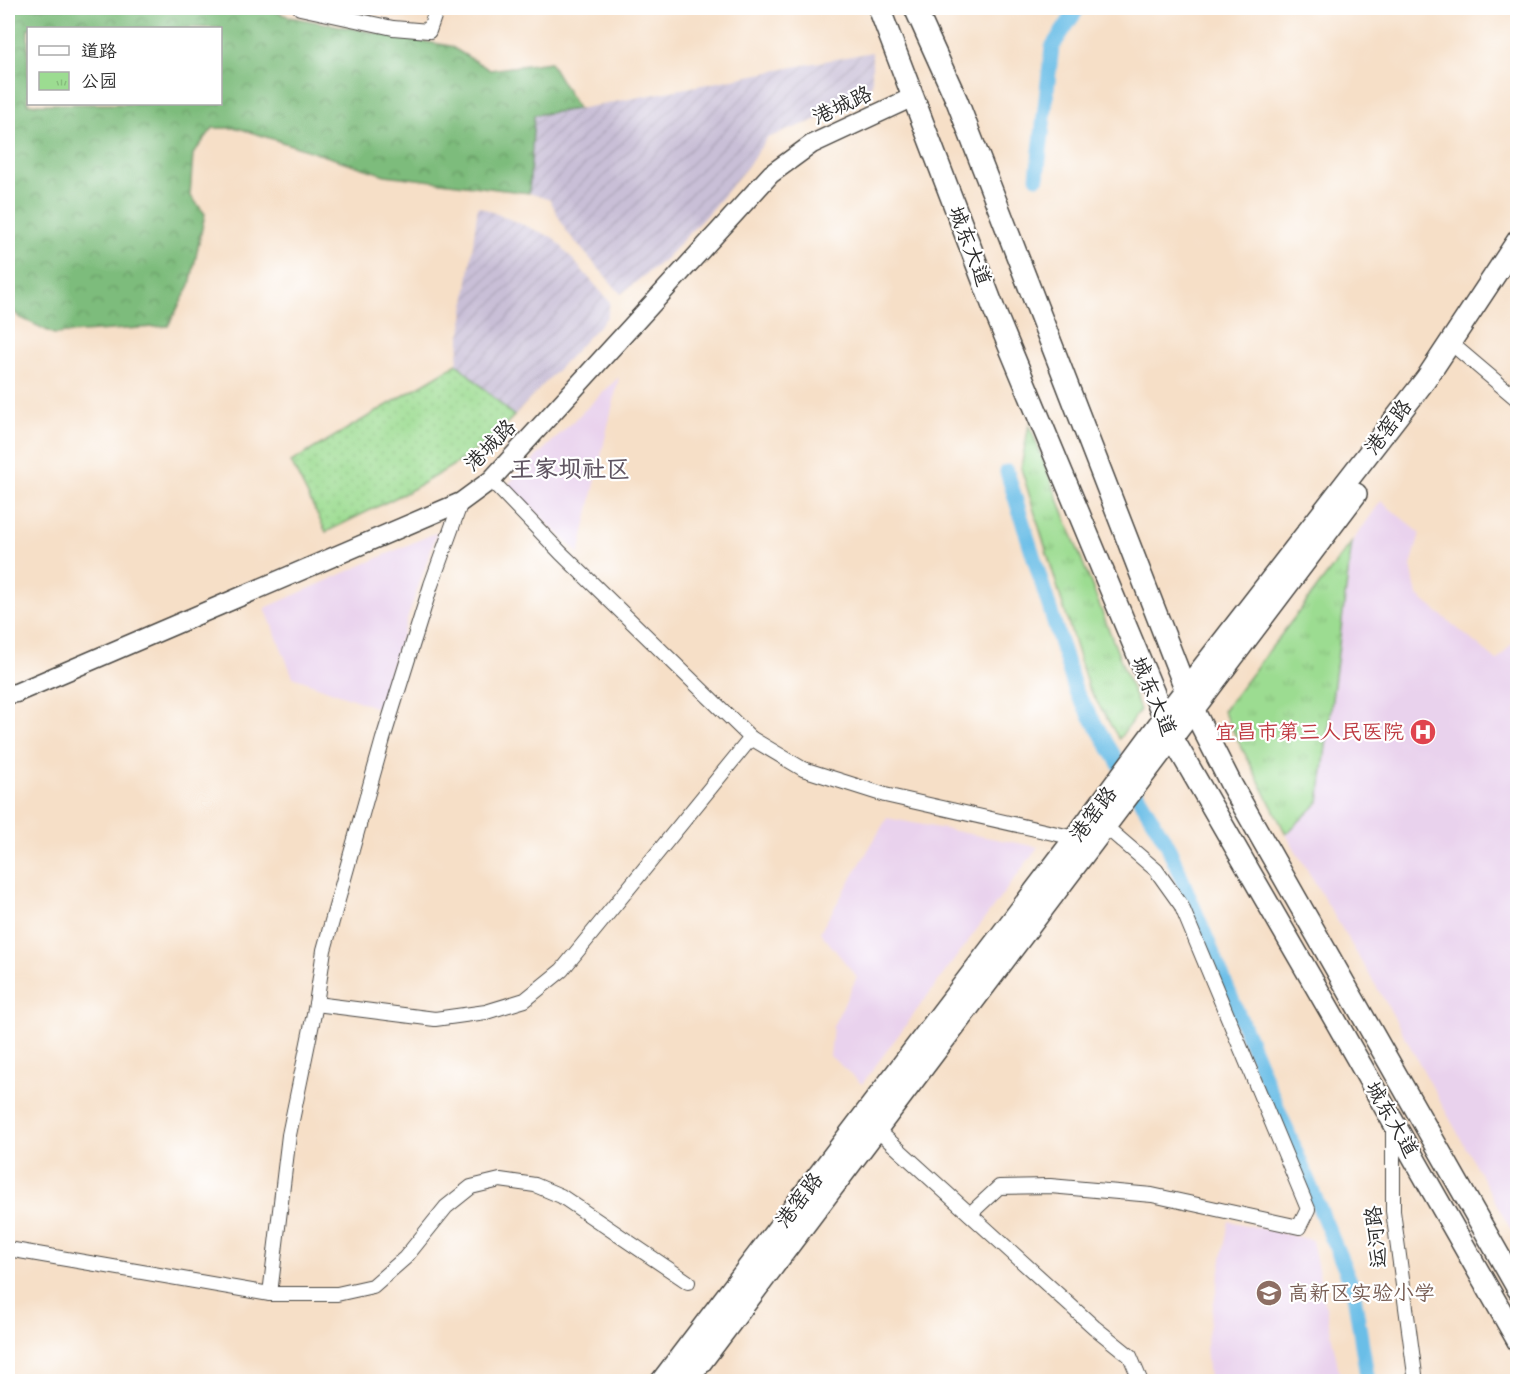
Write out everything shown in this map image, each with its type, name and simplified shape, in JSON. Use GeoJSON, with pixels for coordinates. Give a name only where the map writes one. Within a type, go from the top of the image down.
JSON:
{"type":"FeatureCollection","features":[{"type":"Feature","properties":{"kind":"main road","name":"城东大道"},"geometry":{"type":"LineString","coordinates":[[879,8],[998,317],[1163,719],[1518,1341]]}},
{"type":"Feature","properties":{"kind":"main road","name":"城东大道"},"geometry":{"type":"LineString","coordinates":[[915,8],[957,101],[1194,711],[1232,786],[1518,1289]]}},
{"type":"Feature","properties":{"kind":"main road","name":"港窑路"},"geometry":{"type":"LineString","coordinates":[[686,1382],[1106,817],[1146,757],[1163,719],[1426,379],[1518,240]]}},
{"type":"Feature","properties":{"kind":"main road","name":"港窑路"},"geometry":{"type":"LineString","coordinates":[[1146,757],[1173,739],[1436,385],[1518,262]]}},
{"type":"Feature","properties":{"kind":"main road","name":"港窑路"},"geometry":{"type":"LineString","coordinates":[[661,1382],[1075,838],[1106,817]]}},
{"type":"Feature","properties":{"kind":"street"},"geometry":{"type":"LineString","coordinates":[[300,8],[393,28],[429,31],[436,8]]}},
{"type":"Feature","properties":{"kind":"street","name":"港城路"},"geometry":{"type":"LineString","coordinates":[[8,694],[16,693],[461,502],[491,480],[771,174],[812,144],[913,97]]}},
{"type":"Feature","properties":{"kind":"street"},"geometry":{"type":"LineString","coordinates":[[1459,350],[1518,400]]}},
{"type":"Feature","properties":{"kind":"street"},"geometry":{"type":"LineString","coordinates":[[491,480],[561,553],[751,738],[803,769],[875,792],[1075,838]]}},
{"type":"Feature","properties":{"kind":"street"},"geometry":{"type":"LineString","coordinates":[[270,1294],[289,1136],[316,1004],[324,950],[383,740],[431,585],[461,502]]}},
{"type":"Feature","properties":{"kind":"street"},"geometry":{"type":"LineString","coordinates":[[316,1004],[435,1019],[486,1012],[525,1000],[562,970],[751,738]]}},
{"type":"Feature","properties":{"kind":"street"},"geometry":{"type":"LineString","coordinates":[[970,1214],[999,1187],[1050,1186],[1152,1195],[1299,1227],[1308,1209],[1181,905],[1156,870],[1106,817]]}},
{"type":"Feature","properties":{"kind":"street","name":"运河路"},"geometry":{"type":"LineString","coordinates":[[1393,1122],[1393,1211],[1416,1382]]}},
{"type":"Feature","properties":{"kind":"street"},"geometry":{"type":"LineString","coordinates":[[876,1128],[1094,1328],[1130,1356],[1141,1382]]}},
{"type":"Feature","properties":{"kind":"street"},"geometry":{"type":"LineString","coordinates":[[8,1249],[270,1294],[337,1294],[373,1286],[405,1258],[446,1207],[471,1187],[500,1180],[535,1185],[561,1196],[688,1282]]}},
{"type":"Feature","properties":{"kind":"shaded area"},"geometry":{"type":"Polygon","coordinates":[[[872,52],[872,85],[845,109],[767,138],[747,167],[666,258],[621,294],[566,231],[550,200],[529,193],[534,114],[578,109],[872,52]]]}},
{"type":"Feature","properties":{"kind":"shaded area"},"geometry":{"type":"Polygon","coordinates":[[[478,206],[554,238],[610,302],[607,317],[514,416],[457,364],[478,206]]]}},
{"type":"Feature","properties":{"kind":"shaded area","name":"王家坝社区"},"geometry":{"type":"Polygon","coordinates":[[[619,377],[579,554],[508,484],[619,377]]]}},
{"type":"Feature","properties":{"kind":"shaded area","name":"宜昌市第三人民医院"},"geometry":{"type":"Polygon","coordinates":[[[1381,501],[1420,533],[1411,566],[1417,595],[1497,661],[1513,642],[1517,647],[1517,1241],[1389,1008],[1286,834],[1319,802],[1352,542],[1381,501]]]}},
{"type":"Feature","properties":{"kind":"shaded area"},"geometry":{"type":"Polygon","coordinates":[[[437,532],[377,708],[293,677],[265,608],[437,532]]]}},
{"type":"Feature","properties":{"kind":"shaded area"},"geometry":{"type":"Polygon","coordinates":[[[887,818],[1038,847],[862,1084],[830,1056],[833,1026],[857,977],[820,932],[887,818]]]}},
{"type":"Feature","properties":{"kind":"shaded area","name":"高新区实验小学"},"geometry":{"type":"Polygon","coordinates":[[[1229,1221],[1312,1240],[1341,1381],[1209,1381],[1206,1345],[1229,1221]]]}},
{"type":"Feature","properties":{"kind":"green space"},"geometry":{"type":"Polygon","coordinates":[[[8,8],[265,8],[290,17],[450,46],[490,70],[550,62],[578,109],[534,115],[529,193],[385,175],[238,128],[213,128],[193,154],[190,195],[205,214],[190,285],[168,326],[54,334],[19,317],[8,305],[8,8]]]}},
{"type":"Feature","properties":{"kind":"green space"},"geometry":{"type":"Polygon","coordinates":[[[457,364],[514,416],[491,440],[462,460],[413,489],[326,532],[291,462],[457,364]]]}},
{"type":"Feature","properties":{"kind":"green space"},"geometry":{"type":"Polygon","coordinates":[[[1029,424],[1140,710],[1119,739],[1088,687],[1021,468],[1029,424]]]}},
{"type":"Feature","properties":{"kind":"green space"},"geometry":{"type":"Polygon","coordinates":[[[1352,542],[1319,802],[1286,834],[1223,711],[1352,542]]]}},
{"type":"Feature","properties":{"kind":"waterway"},"geometry":{"type":"LineString","coordinates":[[1037,177],[1052,47],[1078,8]]}},
{"type":"Feature","properties":{"kind":"waterway"},"geometry":{"type":"LineString","coordinates":[[1007,472],[1076,692],[1167,844],[1353,1288],[1368,1382]]}},
{"type":"Feature","properties":{"kind":"place","name":"宜昌市第三人民医院"},"geometry":{"type":"Point","coordinates":[1423,732]}},
{"type":"Feature","properties":{"kind":"place","name":"高新区实验小学"},"geometry":{"type":"Point","coordinates":[1269,1293]}},
{"type":"Feature","properties":{"kind":"district","name":"王家坝社区"},"geometry":{"type":"Point","coordinates":[570,469]}}]}
